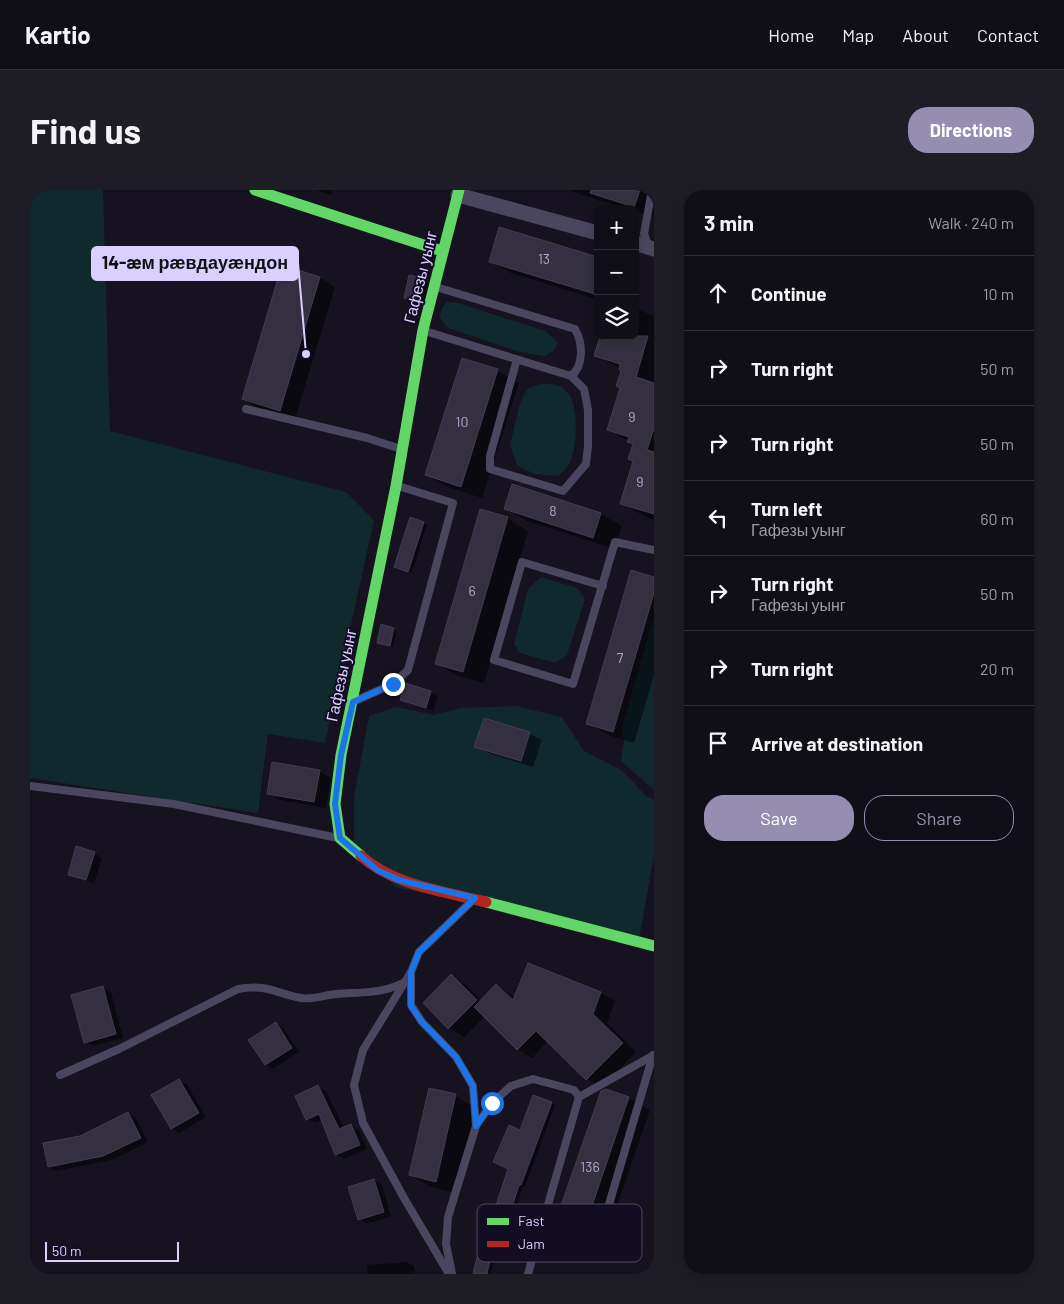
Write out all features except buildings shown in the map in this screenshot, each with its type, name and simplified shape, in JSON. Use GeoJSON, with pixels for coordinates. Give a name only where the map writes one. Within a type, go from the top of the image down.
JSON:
{"type":"FeatureCollection","features":[{"type":"Feature","properties":{"kind":"street"},"geometry":{"type":"LineString","coordinates":[[261,191],[442,251]]}},
{"type":"Feature","properties":{"kind":"street"},"geometry":{"type":"LineString","coordinates":[[458,192],[594,232]]}},
{"type":"Feature","properties":{"kind":"street","name":"Гафезы уынг"},"geometry":{"type":"LineString","coordinates":[[340,838],[335,804],[341,755],[396,486],[423,330],[458,192]]}},
{"type":"Feature","properties":{"kind":"street"},"geometry":{"type":"LineString","coordinates":[[340,838],[377,870],[392,876],[654,946]]}},
{"type":"Feature","properties":{"kind":"lane"},"geometry":{"type":"LineString","coordinates":[[646,247],[644,234],[652,190]]}},
{"type":"Feature","properties":{"kind":"lane"},"geometry":{"type":"LineString","coordinates":[[434,286],[575,329],[580,337],[580,359],[578,370],[572,376]]}},
{"type":"Feature","properties":{"kind":"lane"},"geometry":{"type":"LineString","coordinates":[[423,330],[517,359],[572,376],[584,389],[588,410],[586,464],[563,490],[542,486],[490,469],[490,456],[517,359]]}},
{"type":"Feature","properties":{"kind":"lane"},"geometry":{"type":"LineString","coordinates":[[246,409],[366,438],[402,449]]}},
{"type":"Feature","properties":{"kind":"lane"},"geometry":{"type":"LineString","coordinates":[[353,702],[393,684],[408,670],[453,503],[396,486]]}},
{"type":"Feature","properties":{"kind":"lane"},"geometry":{"type":"LineString","coordinates":[[602,586],[522,562],[494,660],[573,684],[602,586],[614,542],[654,550]]}},
{"type":"Feature","properties":{"kind":"lane"},"geometry":{"type":"LineString","coordinates":[[30,786],[174,804],[340,838]]}},
{"type":"Feature","properties":{"kind":"lane"},"geometry":{"type":"LineString","coordinates":[[450,1274],[404,1198],[363,1122],[354,1085],[363,1050],[411,972],[419,952],[475,898]]}},
{"type":"Feature","properties":{"kind":"lane"},"geometry":{"type":"LineString","coordinates":[[411,972],[411,1006],[422,1022],[456,1057],[473,1086],[476,1126]]}},
{"type":"Feature","properties":{"kind":"lane"},"geometry":{"type":"LineString","coordinates":[[60,1075],[119,1049],[238,989],[254,986],[272,989],[304,999],[336,994],[381,991],[405,982]]}},
{"type":"Feature","properties":{"kind":"lane"},"geometry":{"type":"LineString","coordinates":[[549,1204],[579,1097],[653,1055]]}},
{"type":"Feature","properties":{"kind":"lane"},"geometry":{"type":"LineString","coordinates":[[609,1204],[653,1055]]}},
{"type":"Feature","properties":{"kind":"lane"},"geometry":{"type":"LineString","coordinates":[[450,1274],[446,1244],[448,1217],[476,1126],[492,1103],[511,1086],[533,1079],[574,1090],[579,1097]]}},
{"type":"Feature","properties":{"kind":"lane"},"geometry":{"type":"LineString","coordinates":[[528,1274],[532,1262]]}},
{"type":"Feature","properties":{"kind":"green space"},"geometry":{"type":"Polygon","coordinates":[[[30,190],[103,190],[110,431],[346,492],[374,520],[325,743],[268,734],[258,813],[30,778],[30,190]]]}},
{"type":"Feature","properties":{"kind":"green space"},"geometry":{"type":"Polygon","coordinates":[[[447,302],[458,303],[545,331],[558,342],[554,351],[544,356],[520,352],[448,328],[440,318],[442,308],[447,302]]]}},
{"type":"Feature","properties":{"kind":"green space"},"geometry":{"type":"Polygon","coordinates":[[[540,384],[553,384],[565,390],[570,396],[575,413],[576,434],[573,453],[569,464],[559,476],[534,474],[517,465],[510,445],[520,403],[527,389],[540,384]]]}},
{"type":"Feature","properties":{"kind":"green space"},"geometry":{"type":"Polygon","coordinates":[[[541,577],[577,588],[585,599],[567,655],[555,663],[520,653],[514,644],[528,589],[541,577]]]}},
{"type":"Feature","properties":{"kind":"green space"},"geometry":{"type":"Polygon","coordinates":[[[654,616],[654,790],[621,761],[624,742],[622,728],[654,616]]]}},
{"type":"Feature","properties":{"kind":"green space"},"geometry":{"type":"Polygon","coordinates":[[[516,706],[562,717],[584,751],[623,771],[646,796],[654,799],[654,856],[639,939],[395,887],[354,841],[354,797],[369,716],[395,707],[434,715],[461,708],[516,706]]]}},
{"type":"Feature","properties":{"kind":"traffic: fast"},"geometry":{"type":"LineString","coordinates":[[255,190],[442,251]]}},
{"type":"Feature","properties":{"kind":"traffic: fast"},"geometry":{"type":"LineString","coordinates":[[361,856],[340,838],[335,804],[341,755],[396,486],[423,330],[459,190]]}},
{"type":"Feature","properties":{"kind":"traffic: fast"},"geometry":{"type":"LineString","coordinates":[[486,902],[654,946]]}},
{"type":"Feature","properties":{"kind":"traffic: jam"},"geometry":{"type":"LineString","coordinates":[[361,856],[374,866],[404,881],[437,891],[486,902]]}},
{"type":"Feature","properties":{"kind":"place","name":"14-æм рӕвдауӕндон"},"geometry":{"type":"Point","coordinates":[306,354]}},
{"type":"Feature","properties":{"kind":"route"},"geometry":{"type":"LineString","coordinates":[[393,684],[353,702],[341,755],[335,804],[340,838],[377,870],[399,880],[475,898],[419,952],[411,972],[411,1006],[422,1022],[456,1057],[473,1086],[476,1126],[492,1103]]}}]}
